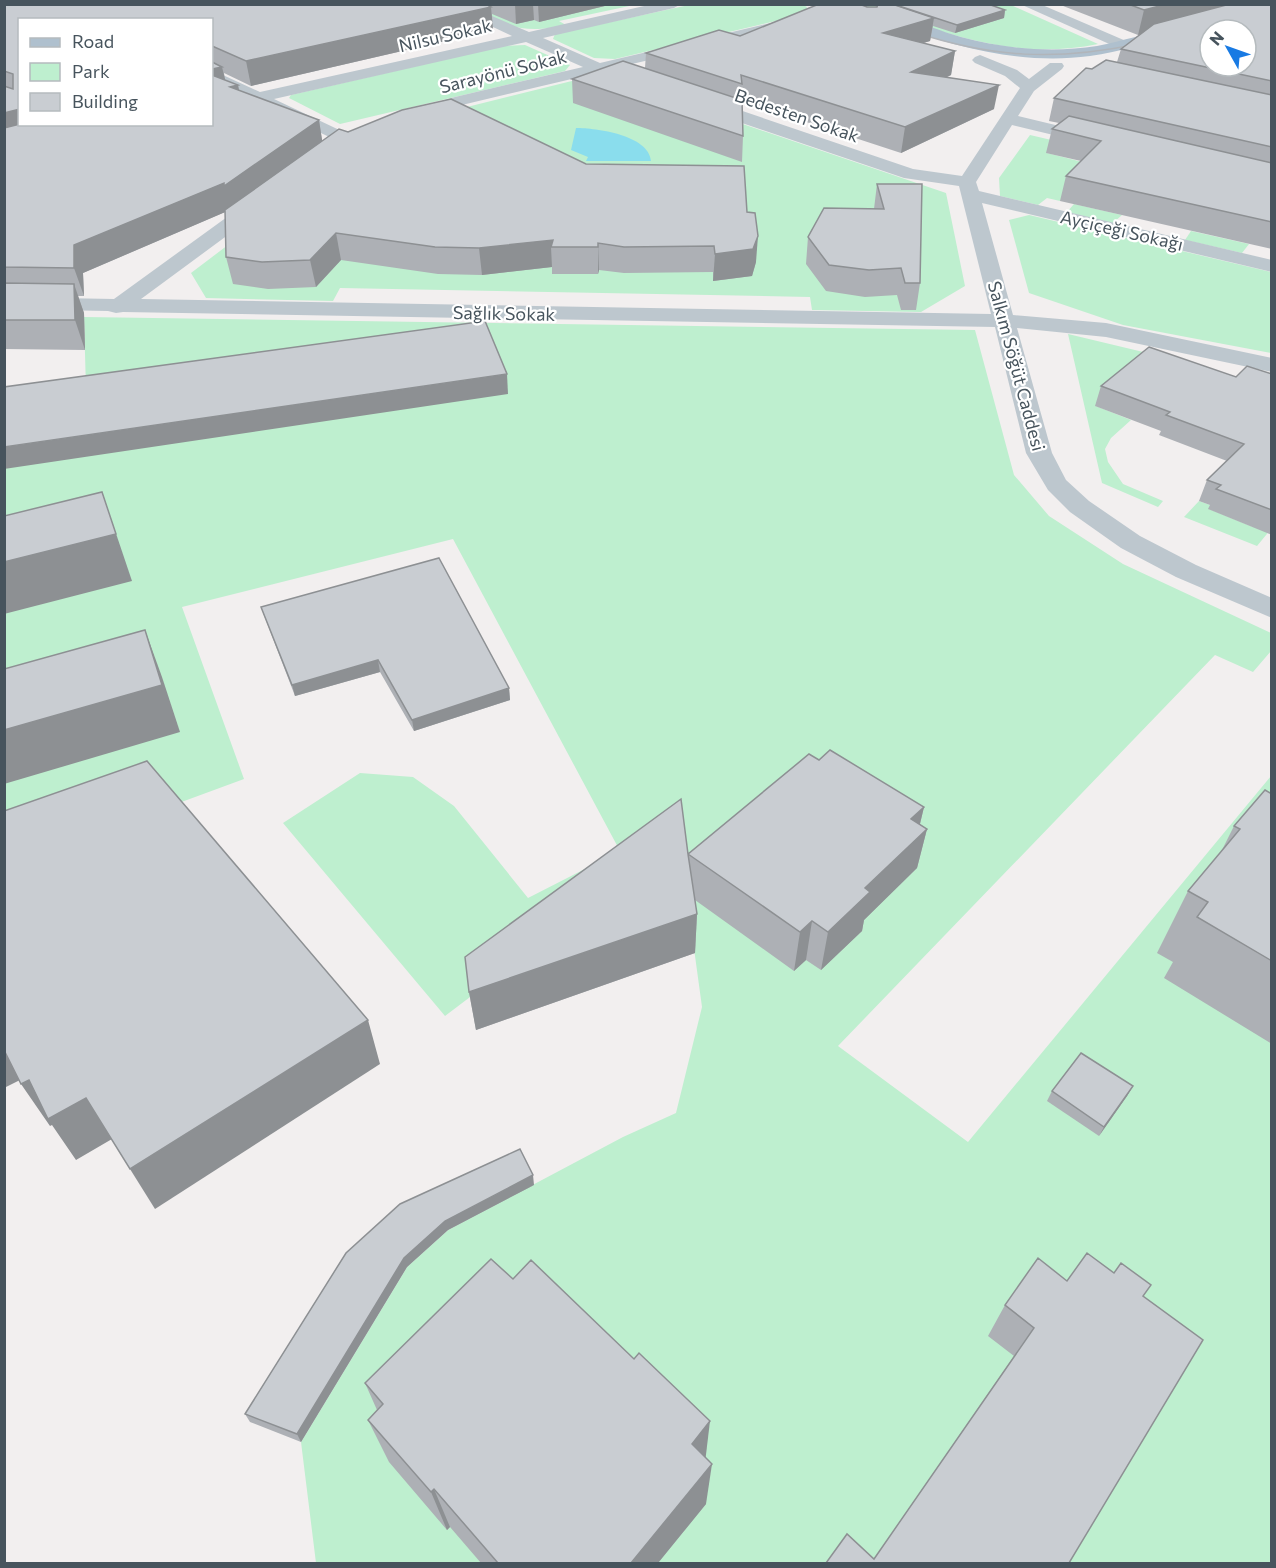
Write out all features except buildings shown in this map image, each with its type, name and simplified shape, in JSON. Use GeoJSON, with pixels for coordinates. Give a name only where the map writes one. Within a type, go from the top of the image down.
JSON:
{"type":"FeatureCollection","features":[{"type":"Feature","properties":{"kind":"main road"},"geometry":{"type":"LineString","coordinates":[[812,4],[836,8],[942,51],[980,60],[1024,65],[1052,60],[1121,44],[1190,33],[1093,63],[1052,60],[969,45],[849,4]]}},
{"type":"Feature","properties":{"kind":"street"},"geometry":{"type":"LineString","coordinates":[[451,4],[598,69],[632,80]]}},
{"type":"Feature","properties":{"kind":"street","name":"Nilsu Sokak"},"geometry":{"type":"LineString","coordinates":[[260,97],[674,4]]}},
{"type":"Feature","properties":{"kind":"street"},"geometry":{"type":"LineString","coordinates":[[1027,4],[1121,44]]}},
{"type":"Feature","properties":{"kind":"street","name":"Sarayönü Sokak"},"geometry":{"type":"LineString","coordinates":[[398,119],[461,100],[598,69],[836,8]]}},
{"type":"Feature","properties":{"kind":"street"},"geometry":{"type":"LineString","coordinates":[[980,60],[1011,73],[1029,87]]}},
{"type":"Feature","properties":{"kind":"street"},"geometry":{"type":"LineString","coordinates":[[970,189],[1008,119],[1029,87],[1052,60],[1074,70]]}},
{"type":"Feature","properties":{"kind":"street"},"geometry":{"type":"LineString","coordinates":[[219,85],[260,97],[346,140]]}},
{"type":"Feature","properties":{"kind":"street","name":"Bedesten Sokak"},"geometry":{"type":"LineString","coordinates":[[688,99],[910,174],[970,189]]}},
{"type":"Feature","properties":{"kind":"street"},"geometry":{"type":"LineString","coordinates":[[1008,119],[1114,145]]}},
{"type":"Feature","properties":{"kind":"street"},"geometry":{"type":"LineString","coordinates":[[328,153],[346,140],[366,131]]}},
{"type":"Feature","properties":{"kind":"street","name":"Ayçiçeği Sokağı"},"geometry":{"type":"LineString","coordinates":[[970,189],[1272,266]]}},
{"type":"Feature","properties":{"kind":"street","name":"Salkım Söğüt Caddesi"},"geometry":{"type":"LineString","coordinates":[[970,189],[1038,453],[1055,483],[1092,518],[1148,553],[1272,609]]}},
{"type":"Feature","properties":{"kind":"street"},"geometry":{"type":"LineString","coordinates":[[116,307],[275,191]]}},
{"type":"Feature","properties":{"kind":"street","name":"Sağlık Sokak"},"geometry":{"type":"LineString","coordinates":[[4,303],[116,307],[1004,321],[1071,325],[1106,330],[1272,365]]}},
{"type":"Feature","properties":{"kind":"green space"},"geometry":{"type":"Polygon","coordinates":[[[801,4],[807,7],[805,14],[615,59],[594,58],[553,39],[555,34],[689,5],[801,4]]]}},
{"type":"Feature","properties":{"kind":"green space"},"geometry":{"type":"Polygon","coordinates":[[[462,5],[634,5],[559,21],[566,25],[535,29],[512,26],[462,5]]]}},
{"type":"Feature","properties":{"kind":"green space"},"geometry":{"type":"Polygon","coordinates":[[[861,5],[1011,5],[1098,44],[1066,49],[1006,46],[948,34],[861,5]]]}},
{"type":"Feature","properties":{"kind":"green space"},"geometry":{"type":"Polygon","coordinates":[[[525,45],[570,65],[565,71],[340,124],[289,98],[291,95],[503,46],[525,45]]]}},
{"type":"Feature","properties":{"kind":"green space"},"geometry":{"type":"Polygon","coordinates":[[[584,78],[613,80],[946,193],[965,286],[921,312],[812,310],[810,297],[340,288],[333,301],[206,298],[191,273],[352,151],[443,113],[584,78]]]}},
{"type":"Feature","properties":{"kind":"green space"},"geometry":{"type":"Polygon","coordinates":[[[1030,135],[1060,142],[1047,153],[1110,169],[1060,201],[1047,198],[1038,205],[1000,196],[999,178],[1030,135]]]}},
{"type":"Feature","properties":{"kind":"green space"},"geometry":{"type":"Polygon","coordinates":[[[1074,204],[1122,215],[1113,223],[1067,212],[1074,204]]]}},
{"type":"Feature","properties":{"kind":"green space"},"geometry":{"type":"Polygon","coordinates":[[[1029,215],[1271,272],[1271,353],[1123,325],[1029,293],[1009,220],[1029,215]]]}},
{"type":"Feature","properties":{"kind":"green space"},"geometry":{"type":"Polygon","coordinates":[[[1191,231],[1249,244],[1242,253],[1185,240],[1191,231]]]}},
{"type":"Feature","properties":{"kind":"green space"},"geometry":{"type":"Polygon","coordinates":[[[84,317],[975,330],[1014,475],[1049,516],[1123,564],[1271,633],[1271,651],[1253,672],[1215,655],[838,1046],[968,1142],[1271,776],[1271,1563],[316,1563],[301,1442],[407,1267],[448,1230],[623,1137],[676,1113],[702,1007],[679,839],[445,1016],[283,823],[360,773],[413,777],[454,806],[528,898],[620,851],[453,539],[182,607],[244,779],[5,867],[5,401],[86,390],[84,317]]]}},
{"type":"Feature","properties":{"kind":"green space"},"geometry":{"type":"Polygon","coordinates":[[[1068,334],[1185,362],[1096,406],[1131,420],[1111,438],[1105,449],[1108,462],[1123,484],[1163,501],[1158,507],[1102,483],[1068,334]]]}},
{"type":"Feature","properties":{"kind":"green space"},"geometry":{"type":"Polygon","coordinates":[[[1199,501],[1213,506],[1209,509],[1253,527],[1256,523],[1271,529],[1257,546],[1184,517],[1199,501]]]}},
{"type":"Feature","properties":{"kind":"water"},"geometry":{"type":"Polygon","coordinates":[[[576,128],[608,132],[632,139],[648,152],[651,161],[586,161],[588,157],[571,150],[576,128]]]}},
{"type":"Feature","properties":{"kind":"tram line"},"geometry":{"type":"LineString","coordinates":[[914,32],[971,47],[1025,54],[1080,53],[1138,44]]}}]}
